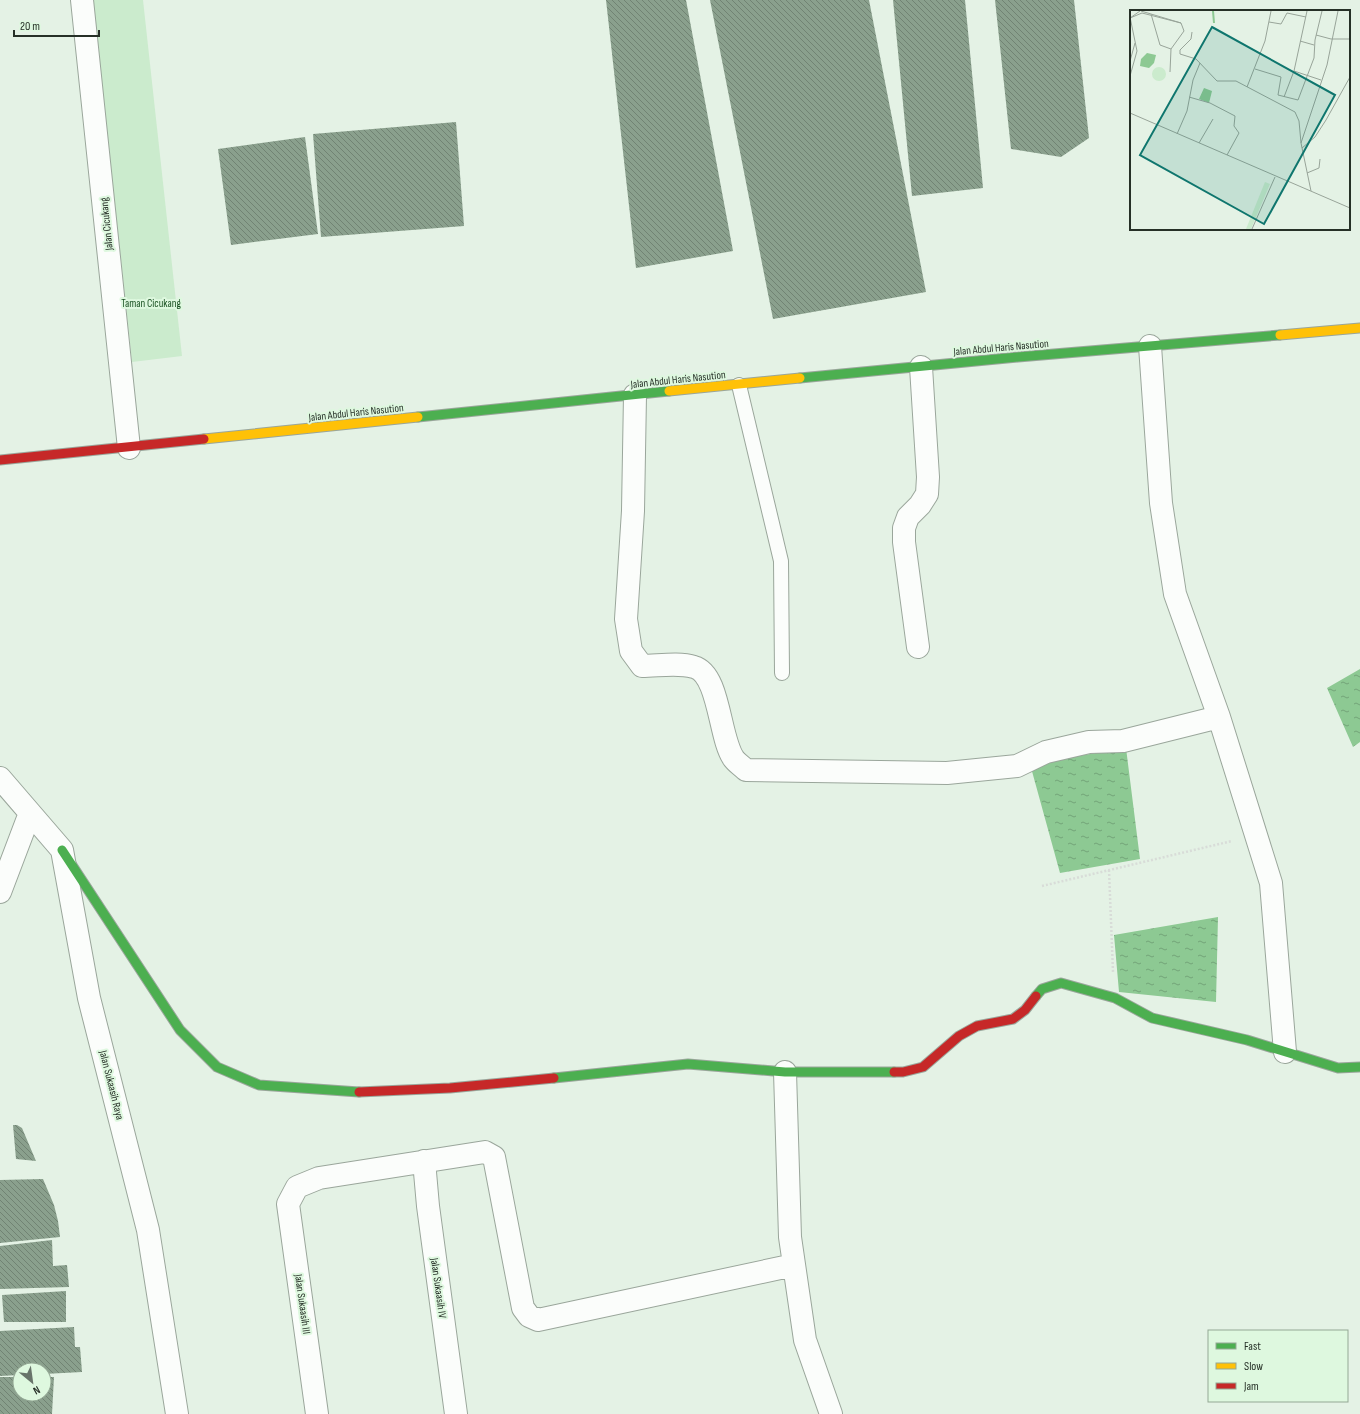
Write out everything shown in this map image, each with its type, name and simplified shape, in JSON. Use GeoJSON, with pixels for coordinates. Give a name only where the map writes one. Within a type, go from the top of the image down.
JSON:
{"type":"FeatureCollection","features":[{"type":"Feature","properties":{"kind":"main road","name":"Jalan Abdul Haris Nasution"},"geometry":{"type":"LineString","coordinates":[[0,460],[921,367],[1360,328]]}},
{"type":"Feature","properties":{"kind":"main road"},"geometry":{"type":"LineString","coordinates":[[62,850],[180,1030],[217,1067],[259,1085],[355,1092],[450,1088],[688,1064],[785,1072],[903,1072],[923,1067],[959,1036],[977,1026],[1013,1019],[1024,1010],[1042,989],[1061,983],[1115,998],[1152,1018],[1247,1040],[1338,1068],[1360,1067]]}},
{"type":"Feature","properties":{"kind":"street","name":"Jalan Cicukang"},"geometry":{"type":"LineString","coordinates":[[82,0],[129,448]]}},
{"type":"Feature","properties":{"kind":"street"},"geometry":{"type":"LineString","coordinates":[[1150,346],[1161,503],[1175,594],[1219,717],[1258,835],[1271,883],[1285,1052]]}},
{"type":"Feature","properties":{"kind":"street"},"geometry":{"type":"LineString","coordinates":[[918,647],[904,542],[904,528],[908,517],[920,505],[927,494],[928,477],[921,367]]}},
{"type":"Feature","properties":{"kind":"street"},"geometry":{"type":"LineString","coordinates":[[635,395],[633,511],[626,619],[631,651],[642,666],[695,667],[708,679],[718,707],[724,737],[734,759],[746,770],[947,772],[1017,766],[1046,752],[1089,742],[1123,741],[1219,717]]}},
{"type":"Feature","properties":{"kind":"street"},"geometry":{"type":"LineString","coordinates":[[0,778],[62,850]]}},
{"type":"Feature","properties":{"kind":"street"},"geometry":{"type":"LineString","coordinates":[[0,892],[30,813]]}},
{"type":"Feature","properties":{"kind":"street","name":"Jalan Sukaasih Raya"},"geometry":{"type":"LineString","coordinates":[[62,850],[90,998],[148,1230],[177,1414]]}},
{"type":"Feature","properties":{"kind":"street"},"geometry":{"type":"LineString","coordinates":[[785,1072],[790,1237],[805,1340],[831,1414]]}},
{"type":"Feature","properties":{"kind":"street"},"geometry":{"type":"LineString","coordinates":[[424,1161],[485,1152],[494,1158],[522,1303],[529,1316],[538,1320],[794,1265]]}},
{"type":"Feature","properties":{"kind":"street","name":"Jalan Sukaasih III"},"geometry":{"type":"LineString","coordinates":[[317,1414],[288,1204],[292,1194],[297,1187],[319,1178],[424,1161]]}},
{"type":"Feature","properties":{"kind":"street","name":"Jalan Sukaasih IV"},"geometry":{"type":"LineString","coordinates":[[424,1161],[428,1206],[456,1414]]}},
{"type":"Feature","properties":{"kind":"lane"},"geometry":{"type":"LineString","coordinates":[[739,385],[781,561],[782,673]]}},
{"type":"Feature","properties":{"kind":"path"},"geometry":{"type":"LineString","coordinates":[[1042,886],[1258,835]]}},
{"type":"Feature","properties":{"kind":"path"},"geometry":{"type":"LineString","coordinates":[[1109,870],[1115,998]]}},
{"type":"Feature","properties":{"kind":"green space","name":"Taman Cicukang"},"geometry":{"type":"Polygon","coordinates":[[[93,0],[143,0],[182,356],[132,362],[93,0]]]}},
{"type":"Feature","properties":{"kind":"water"},"geometry":{"type":"Polygon","coordinates":[[[1360,669],[1360,742],[1353,747],[1327,688],[1360,669]]]}},
{"type":"Feature","properties":{"kind":"water"},"geometry":{"type":"Polygon","coordinates":[[[1126,748],[1140,859],[1060,873],[1030,764],[1126,748]]]}},
{"type":"Feature","properties":{"kind":"water"},"geometry":{"type":"Polygon","coordinates":[[[1218,917],[1216,1002],[1119,992],[1114,935],[1218,917]]]}},
{"type":"Feature","properties":{"kind":"building"},"geometry":{"type":"Polygon","coordinates":[[[606,0],[686,0],[733,251],[636,268],[606,0]]]}},
{"type":"Feature","properties":{"kind":"building"},"geometry":{"type":"Polygon","coordinates":[[[710,0],[869,0],[926,292],[773,319],[710,0]]]}},
{"type":"Feature","properties":{"kind":"building"},"geometry":{"type":"Polygon","coordinates":[[[893,0],[965,0],[983,188],[912,196],[893,0]]]}},
{"type":"Feature","properties":{"kind":"building"},"geometry":{"type":"Polygon","coordinates":[[[995,0],[1074,0],[1089,138],[1061,157],[1011,149],[995,0]]]}},
{"type":"Feature","properties":{"kind":"building"},"geometry":{"type":"Polygon","coordinates":[[[456,122],[464,226],[321,237],[313,134],[456,122]]]}},
{"type":"Feature","properties":{"kind":"building"},"geometry":{"type":"Polygon","coordinates":[[[305,137],[318,234],[231,245],[218,149],[305,137]]]}},
{"type":"Feature","properties":{"kind":"building"},"geometry":{"type":"Polygon","coordinates":[[[13,1125],[17,1125],[22,1128],[36,1161],[16,1159],[13,1125]]]}},
{"type":"Feature","properties":{"kind":"building"},"geometry":{"type":"Polygon","coordinates":[[[43,1179],[54,1205],[60,1237],[0,1243],[0,1180],[43,1179]]]}},
{"type":"Feature","properties":{"kind":"building"},"geometry":{"type":"Polygon","coordinates":[[[52,1240],[53,1266],[67,1265],[69,1287],[0,1289],[0,1246],[52,1240]]]}},
{"type":"Feature","properties":{"kind":"building"},"geometry":{"type":"Polygon","coordinates":[[[66,1291],[66,1322],[4,1322],[2,1295],[66,1291]]]}},
{"type":"Feature","properties":{"kind":"building"},"geometry":{"type":"Polygon","coordinates":[[[74,1327],[75,1347],[80,1347],[82,1372],[52,1374],[52,1362],[12,1362],[12,1375],[0,1376],[0,1331],[74,1327]]]}},
{"type":"Feature","properties":{"kind":"building"},"geometry":{"type":"Polygon","coordinates":[[[0,1377],[12,1377],[12,1402],[52,1402],[52,1377],[54,1377],[52,1414],[0,1414],[0,1377]]]}},
{"type":"Feature","properties":{"kind":"traffic: fast"},"geometry":{"type":"LineString","coordinates":[[800,378],[1018,357],[1280,335]]}},
{"type":"Feature","properties":{"kind":"traffic: fast"},"geometry":{"type":"LineString","coordinates":[[418,417],[669,391]]}},
{"type":"Feature","properties":{"kind":"traffic: fast"},"geometry":{"type":"LineString","coordinates":[[62,850],[180,1030],[217,1067],[259,1085],[359,1092]]}},
{"type":"Feature","properties":{"kind":"traffic: fast"},"geometry":{"type":"LineString","coordinates":[[1036,996],[1042,989],[1061,983],[1115,998],[1152,1018],[1247,1040],[1338,1068],[1360,1067]]}},
{"type":"Feature","properties":{"kind":"traffic: fast"},"geometry":{"type":"LineString","coordinates":[[554,1078],[688,1064],[785,1072],[894,1072]]}},
{"type":"Feature","properties":{"kind":"traffic: slow"},"geometry":{"type":"LineString","coordinates":[[1280,335],[1360,328]]}},
{"type":"Feature","properties":{"kind":"traffic: slow"},"geometry":{"type":"LineString","coordinates":[[669,391],[800,378]]}},
{"type":"Feature","properties":{"kind":"traffic: slow"},"geometry":{"type":"LineString","coordinates":[[204,439],[418,417]]}},
{"type":"Feature","properties":{"kind":"traffic: jam"},"geometry":{"type":"LineString","coordinates":[[0,460],[204,439]]}},
{"type":"Feature","properties":{"kind":"traffic: jam"},"geometry":{"type":"LineString","coordinates":[[894,1072],[903,1072],[923,1067],[959,1036],[977,1026],[1013,1019],[1025,1010],[1036,996]]}},
{"type":"Feature","properties":{"kind":"traffic: jam"},"geometry":{"type":"LineString","coordinates":[[359,1092],[450,1088],[554,1078]]}}]}
